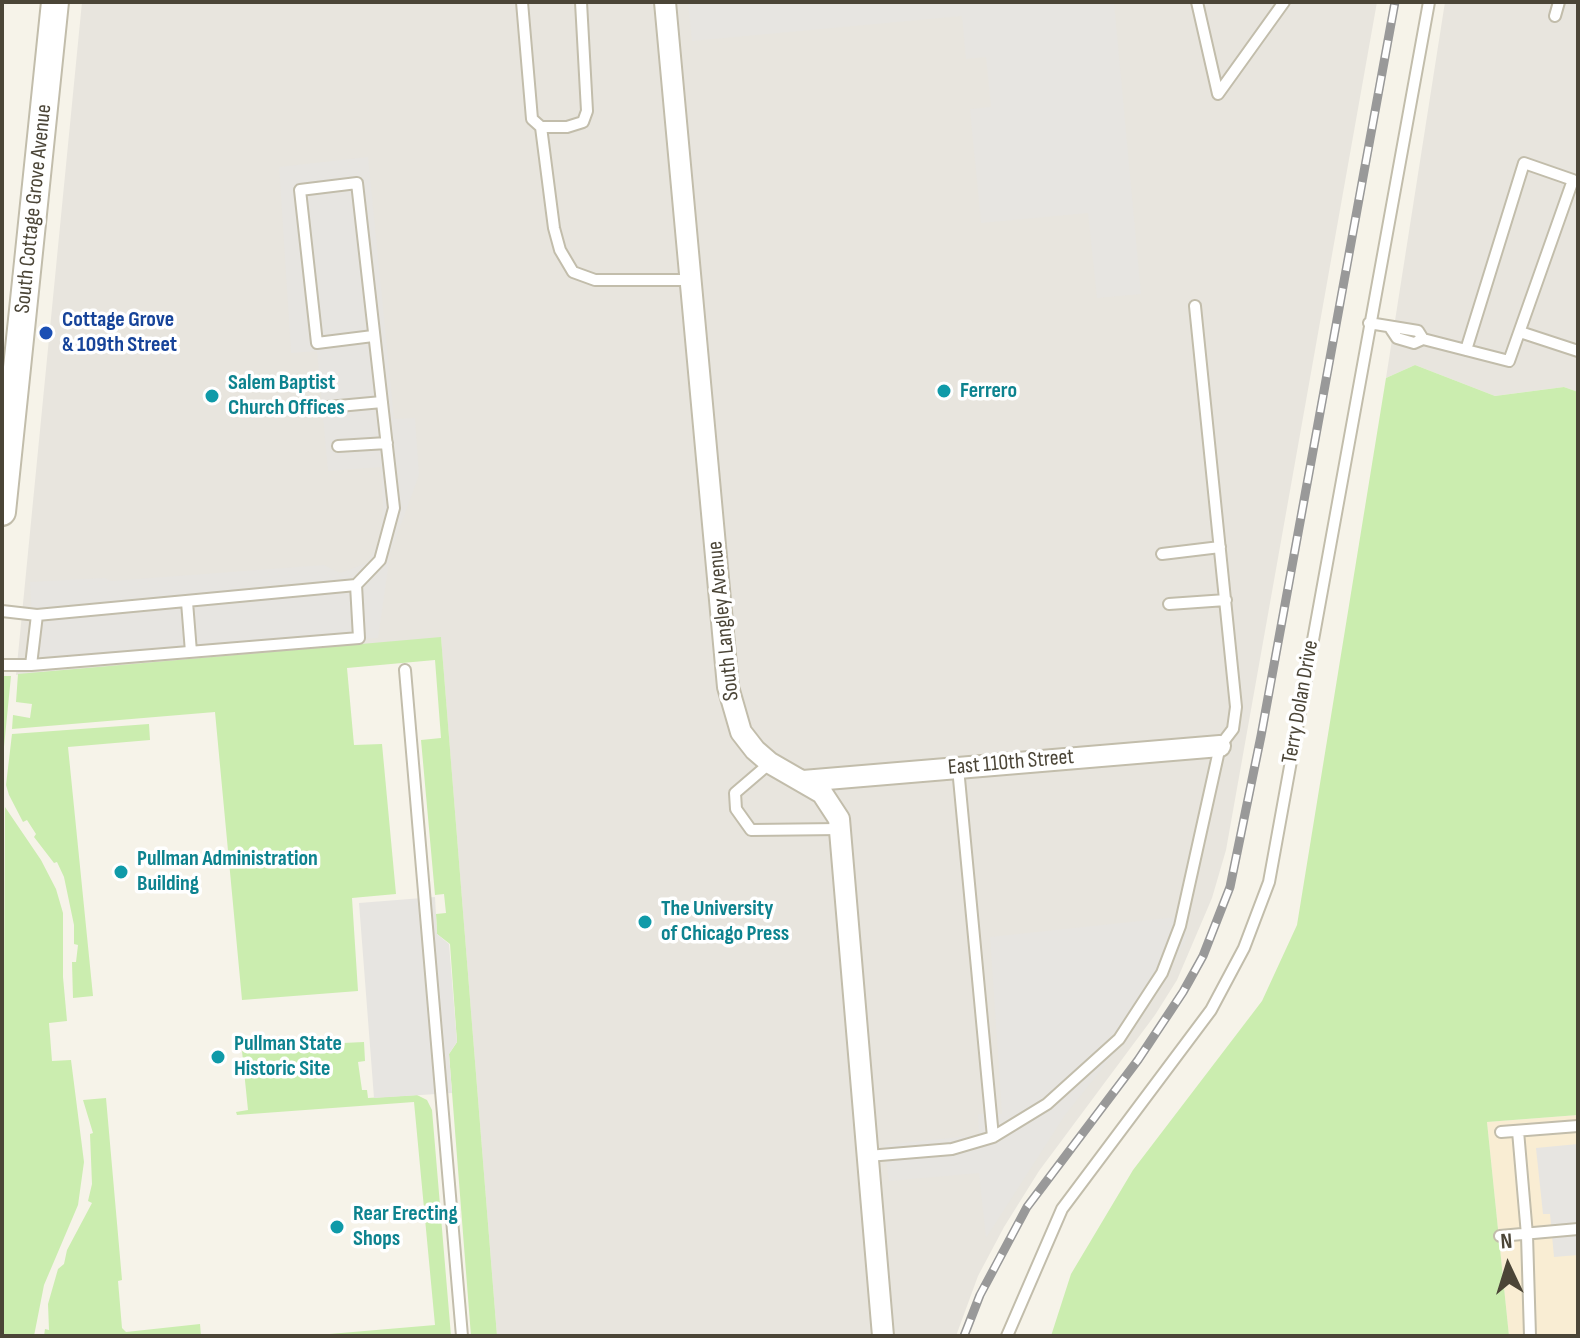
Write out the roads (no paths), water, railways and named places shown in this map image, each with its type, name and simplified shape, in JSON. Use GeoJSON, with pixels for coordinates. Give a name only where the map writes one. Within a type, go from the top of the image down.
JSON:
{"type":"FeatureCollection","features":[{"type":"Feature","properties":{"kind":"street","name":"South Cottage Grove Avenue"},"geometry":{"type":"LineString","coordinates":[[2,512],[7,377],[55,2]]}},
{"type":"Feature","properties":{"kind":"street","name":"South Langley Avenue"},"geometry":{"type":"LineString","coordinates":[[665,2],[728,687],[741,732],[770,763],[803,781],[832,805],[840,829],[883,1336]]}},
{"type":"Feature","properties":{"kind":"street","name":"East 110th Street"},"geometry":{"type":"LineString","coordinates":[[803,781],[1220,746]]}},
{"type":"Feature","properties":{"kind":"lane"},"geometry":{"type":"LineString","coordinates":[[522,2],[532,119],[541,127],[560,250],[573,272],[595,280],[691,280]]}},
{"type":"Feature","properties":{"kind":"lane"},"geometry":{"type":"LineString","coordinates":[[541,127],[567,127],[583,122],[587,111],[581,2]]}},
{"type":"Feature","properties":{"kind":"lane"},"geometry":{"type":"LineString","coordinates":[[1197,2],[1218,94],[1284,2]]}},
{"type":"Feature","properties":{"kind":"lane","name":"Terry Dolan Drive"},"geometry":{"type":"LineString","coordinates":[[1007,1336],[1062,1209],[1211,1010],[1244,948],[1269,882],[1429,2]]}},
{"type":"Feature","properties":{"kind":"lane"},"geometry":{"type":"LineString","coordinates":[[1555,16],[1559,2]]}},
{"type":"Feature","properties":{"kind":"lane"},"geometry":{"type":"LineString","coordinates":[[1369,323],[1391,329],[1398,325],[1418,331],[1423,339],[1466,350],[1509,361],[1573,180],[1524,163],[1466,350]]}},
{"type":"Feature","properties":{"kind":"lane"},"geometry":{"type":"LineString","coordinates":[[2,611],[37,615],[356,585],[380,560],[394,508],[357,183],[300,190],[317,343],[373,336]]}},
{"type":"Feature","properties":{"kind":"lane"},"geometry":{"type":"LineString","coordinates":[[868,1156],[952,1149],[993,1137],[1047,1104],[1119,1039],[1162,973],[1180,926],[1220,746],[1233,729],[1236,707],[1195,306]]}},
{"type":"Feature","properties":{"kind":"lane"},"geometry":{"type":"LineString","coordinates":[[1520,332],[1578,351]]}},
{"type":"Feature","properties":{"kind":"lane"},"geometry":{"type":"LineString","coordinates":[[328,407],[382,402]]}},
{"type":"Feature","properties":{"kind":"lane"},"geometry":{"type":"LineString","coordinates":[[338,446],[387,443]]}},
{"type":"Feature","properties":{"kind":"lane"},"geometry":{"type":"LineString","coordinates":[[1162,554],[1220,547]]}},
{"type":"Feature","properties":{"kind":"lane"},"geometry":{"type":"LineString","coordinates":[[2,665],[359,638],[356,585]]}},
{"type":"Feature","properties":{"kind":"lane"},"geometry":{"type":"LineString","coordinates":[[1169,604],[1226,600]]}},
{"type":"Feature","properties":{"kind":"lane"},"geometry":{"type":"LineString","coordinates":[[187,602],[191,652]]}},
{"type":"Feature","properties":{"kind":"lane"},"geometry":{"type":"LineString","coordinates":[[31,665],[37,615]]}},
{"type":"Feature","properties":{"kind":"lane"},"geometry":{"type":"LineString","coordinates":[[405,670],[462,1336]]}},
{"type":"Feature","properties":{"kind":"lane"},"geometry":{"type":"LineString","coordinates":[[770,763],[735,793],[736,809],[751,830],[840,829]]}},
{"type":"Feature","properties":{"kind":"lane"},"geometry":{"type":"LineString","coordinates":[[958,768],[993,1137]]}},
{"type":"Feature","properties":{"kind":"lane"},"geometry":{"type":"LineString","coordinates":[[1501,1132],[1578,1126]]}},
{"type":"Feature","properties":{"kind":"lane"},"geometry":{"type":"LineString","coordinates":[[1518,1131],[1527,1235],[1530,1336]]}},
{"type":"Feature","properties":{"kind":"lane"},"geometry":{"type":"LineString","coordinates":[[1500,1236],[1578,1229]]}},
{"type":"Feature","properties":{"kind":"railway"},"geometry":{"type":"LineString","coordinates":[[964,1336],[980,1295],[1027,1207],[1138,1060],[1183,992],[1203,956],[1230,887],[1261,736],[1395,2]]}},
{"type":"Feature","properties":{"kind":"place","name":"Cottage Grove & 109th Street"},"geometry":{"type":"Point","coordinates":[46,333]}},
{"type":"Feature","properties":{"kind":"place","name":"Ferrero"},"geometry":{"type":"Point","coordinates":[944,391]}},
{"type":"Feature","properties":{"kind":"place","name":"Salem Baptist Church Offices"},"geometry":{"type":"Point","coordinates":[212,396]}},
{"type":"Feature","properties":{"kind":"place","name":"Pullman Administration Building"},"geometry":{"type":"Point","coordinates":[121,872]}},
{"type":"Feature","properties":{"kind":"place","name":"The University of Chicago Press"},"geometry":{"type":"Point","coordinates":[645,922]}},
{"type":"Feature","properties":{"kind":"place","name":"Pullman State Historic Site"},"geometry":{"type":"Point","coordinates":[218,1057]}},
{"type":"Feature","properties":{"kind":"place","name":"Rear Erecting Shops"},"geometry":{"type":"Point","coordinates":[337,1227]}}]}
